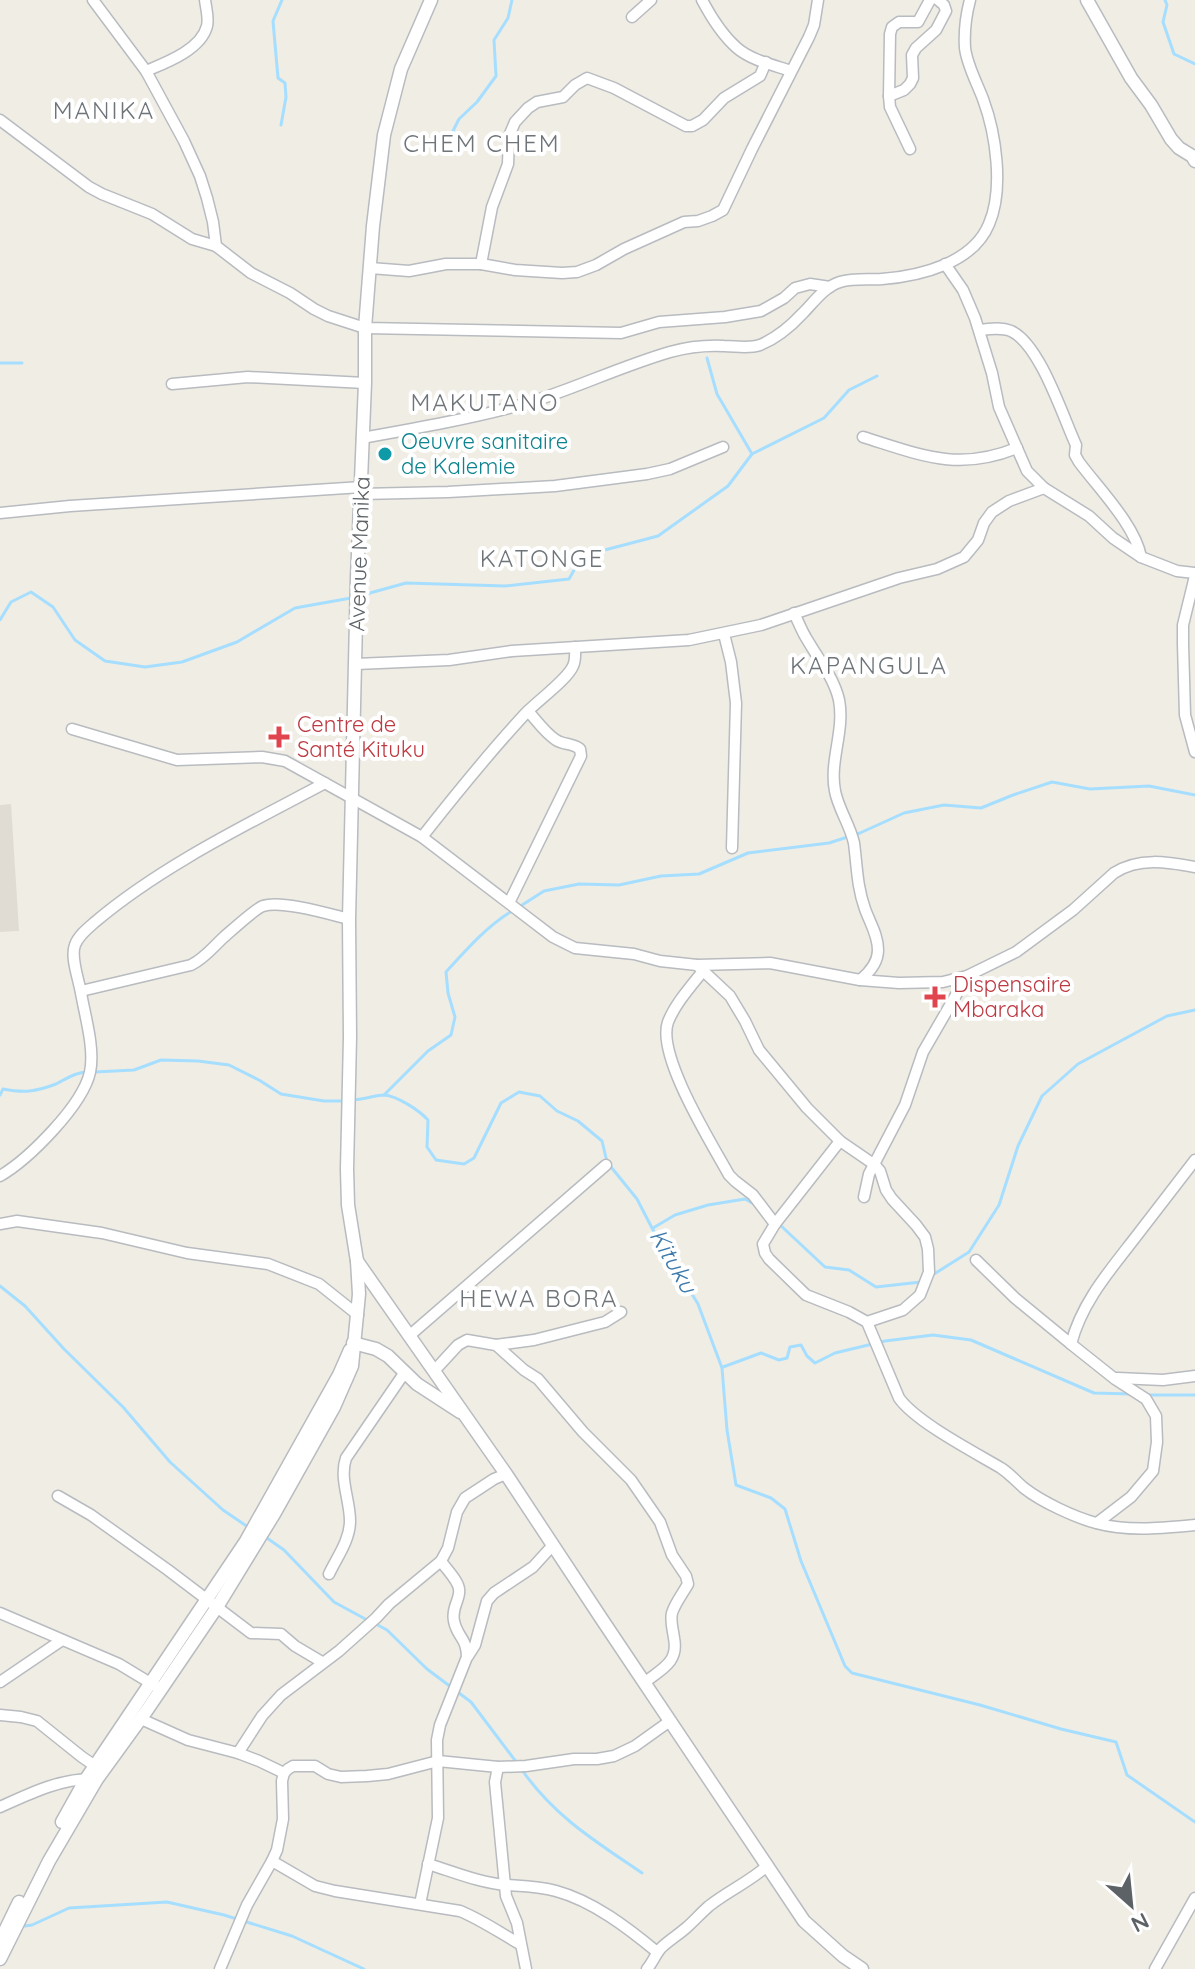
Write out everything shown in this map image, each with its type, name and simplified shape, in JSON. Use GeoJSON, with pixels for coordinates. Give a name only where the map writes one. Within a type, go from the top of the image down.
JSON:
{"type":"FeatureCollection","features":[{"type":"Feature","properties":{"kind":"street"},"geometry":{"type":"LineString","coordinates":[[93,0],[146,71],[184,141],[200,176],[213,222],[216,246]]}},
{"type":"Feature","properties":{"kind":"street"},"geometry":{"type":"LineString","coordinates":[[146,71],[180,55],[202,36],[207,26],[205,0]]}},
{"type":"Feature","properties":{"kind":"street","name":"Avenue Manika"},"geometry":{"type":"LineString","coordinates":[[156,1687],[274,1514],[334,1407],[352,1366],[358,1315],[357,1261],[348,1205],[347,1169],[349,919],[365,328],[384,135],[401,69],[431,0]]}},
{"type":"Feature","properties":{"kind":"street"},"geometry":{"type":"LineString","coordinates":[[632,17],[651,0]]}},
{"type":"Feature","properties":{"kind":"street"},"geometry":{"type":"LineString","coordinates":[[702,0],[737,49],[791,71]]}},
{"type":"Feature","properties":{"kind":"street"},"geometry":{"type":"LineString","coordinates":[[370,268],[409,271],[446,264],[481,264],[515,270],[577,272],[674,226],[698,221],[723,210],[814,25],[818,0]]}},
{"type":"Feature","properties":{"kind":"street"},"geometry":{"type":"LineString","coordinates":[[910,149],[894,117],[889,96],[892,27],[899,22],[918,22],[930,0]]}},
{"type":"Feature","properties":{"kind":"street"},"geometry":{"type":"LineString","coordinates":[[889,96],[910,84],[913,78],[912,55],[936,30],[946,11],[938,0]]}},
{"type":"Feature","properties":{"kind":"street"},"geometry":{"type":"LineString","coordinates":[[362,438],[529,402],[687,348],[704,345],[754,347],[780,334],[830,287],[852,280],[908,276],[959,257],[984,235],[996,198],[997,170],[993,140],[985,105],[965,50],[970,0]]}},
{"type":"Feature","properties":{"kind":"street"},"geometry":{"type":"LineString","coordinates":[[1087,0],[1131,78],[1171,139],[1195,161]]}},
{"type":"Feature","properties":{"kind":"street"},"geometry":{"type":"LineString","coordinates":[[481,264],[492,207],[508,164],[509,136],[515,122],[528,108],[537,102],[563,97],[587,78],[614,88],[686,126],[692,126],[703,120],[724,98],[760,76],[766,62]]}},
{"type":"Feature","properties":{"kind":"street"},"geometry":{"type":"LineString","coordinates":[[0,120],[89,187],[152,214],[192,239],[216,246],[251,273],[314,309],[365,328],[621,333],[659,322],[761,311],[795,288],[810,284],[830,287]]}},
{"type":"Feature","properties":{"kind":"street"},"geometry":{"type":"LineString","coordinates":[[945,264],[963,290],[980,330],[999,407],[1027,471],[1044,488],[1089,516],[1113,538],[1141,557],[1177,571],[1195,574],[1183,625],[1185,715],[1195,752]]}},
{"type":"Feature","properties":{"kind":"street"},"geometry":{"type":"LineString","coordinates":[[980,330],[1000,328],[1014,332],[1028,346],[1054,391],[1076,445],[1075,455],[1128,525],[1138,542],[1141,557]]}},
{"type":"Feature","properties":{"kind":"street"},"geometry":{"type":"LineString","coordinates":[[172,384],[248,377],[365,383]]}},
{"type":"Feature","properties":{"kind":"street"},"geometry":{"type":"LineString","coordinates":[[863,437],[927,457],[969,461],[995,457],[1017,448]]}},
{"type":"Feature","properties":{"kind":"street"},"geometry":{"type":"LineString","coordinates":[[0,513],[70,506],[361,490],[532,487],[647,474],[670,469],[723,447]]}},
{"type":"Feature","properties":{"kind":"street"},"geometry":{"type":"LineString","coordinates":[[356,664],[449,660],[512,651],[689,640],[761,625],[899,578],[937,569],[964,557],[978,540],[992,512],[1009,501],[1044,488]]}},
{"type":"Feature","properties":{"kind":"street"},"geometry":{"type":"LineString","coordinates":[[794,613],[805,637],[833,680],[840,702],[835,793],[850,832],[861,895],[879,952],[873,969],[860,980]]}},
{"type":"Feature","properties":{"kind":"street"},"geometry":{"type":"LineString","coordinates":[[724,634],[736,703],[732,848]]}},
{"type":"Feature","properties":{"kind":"street"},"geometry":{"type":"LineString","coordinates":[[422,837],[483,760],[528,711],[567,675],[573,666],[575,647]]}},
{"type":"Feature","properties":{"kind":"street"},"geometry":{"type":"LineString","coordinates":[[509,903],[581,756],[580,749],[575,745],[560,743],[549,735],[528,711]]}},
{"type":"Feature","properties":{"kind":"street"},"geometry":{"type":"LineString","coordinates":[[72,729],[177,760],[262,757],[285,761],[422,837],[553,937],[575,948],[634,954],[700,968],[770,963],[860,980],[943,982],[967,976],[1030,943],[1124,866],[1145,861],[1195,867]]}},
{"type":"Feature","properties":{"kind":"street"},"geometry":{"type":"LineString","coordinates":[[0,1176],[18,1166],[43,1141],[85,1087],[91,1053],[75,963],[75,945],[86,930],[109,910],[192,855],[325,783]]}},
{"type":"Feature","properties":{"kind":"street"},"geometry":{"type":"LineString","coordinates":[[81,991],[191,965],[264,906],[277,904],[349,919]]}},
{"type":"Feature","properties":{"kind":"street"},"geometry":{"type":"LineString","coordinates":[[700,968],[730,996],[759,1050],[807,1108],[840,1141],[875,1165],[892,1199],[925,1237],[929,1272],[920,1295],[903,1310],[867,1322]]}},
{"type":"Feature","properties":{"kind":"street"},"geometry":{"type":"LineString","coordinates":[[700,968],[667,1024],[675,1071],[729,1175],[753,1195],[775,1224]]}},
{"type":"Feature","properties":{"kind":"street"},"geometry":{"type":"LineString","coordinates":[[864,1197],[866,1182],[905,1105],[923,1052],[967,976]]}},
{"type":"Feature","properties":{"kind":"street"},"geometry":{"type":"LineString","coordinates":[[840,1141],[775,1224],[763,1244],[765,1253],[806,1295],[867,1322],[905,1407],[1005,1471],[1026,1490],[1058,1508],[1097,1523],[1127,1527],[1156,1529],[1195,1525]]}},
{"type":"Feature","properties":{"kind":"street"},"geometry":{"type":"LineString","coordinates":[[1071,1344],[1077,1323],[1092,1295],[1195,1160]]}},
{"type":"Feature","properties":{"kind":"street"},"geometry":{"type":"LineString","coordinates":[[409,1336],[606,1165]]}},
{"type":"Feature","properties":{"kind":"street"},"geometry":{"type":"LineString","coordinates":[[0,1224],[17,1221],[102,1233],[187,1253],[268,1264],[319,1284],[358,1315]]}},
{"type":"Feature","properties":{"kind":"street"},"geometry":{"type":"LineString","coordinates":[[976,1260],[1015,1298],[1071,1344],[1146,1399],[1156,1416],[1157,1442],[1153,1471],[1131,1497],[1097,1523]]}},
{"type":"Feature","properties":{"kind":"street"},"geometry":{"type":"LineString","coordinates":[[357,1261],[506,1474],[804,1921],[862,1969]]}},
{"type":"Feature","properties":{"kind":"street"},"geometry":{"type":"LineString","coordinates":[[434,1371],[458,1345],[467,1340],[496,1345],[534,1340],[605,1322],[621,1312]]}},
{"type":"Feature","properties":{"kind":"street"},"geometry":{"type":"LineString","coordinates":[[353,1343],[388,1356],[417,1384],[465,1415]]}},
{"type":"Feature","properties":{"kind":"street"},"geometry":{"type":"LineString","coordinates":[[496,1345],[538,1379],[583,1432],[631,1480],[660,1522],[672,1555],[686,1576],[688,1584],[673,1610],[671,1623],[675,1655],[644,1683]]}},
{"type":"Feature","properties":{"kind":"street"},"geometry":{"type":"LineString","coordinates":[[329,1574],[348,1537],[350,1523],[342,1469],[346,1458],[405,1372]]}},
{"type":"Feature","properties":{"kind":"street"},"geometry":{"type":"LineString","coordinates":[[1115,1379],[1163,1380],[1195,1376]]}},
{"type":"Feature","properties":{"kind":"street"},"geometry":{"type":"LineString","coordinates":[[238,1753],[262,1716],[281,1695],[339,1651],[441,1561],[448,1548],[457,1512],[465,1498],[506,1474]]}},
{"type":"Feature","properties":{"kind":"street"},"geometry":{"type":"LineString","coordinates":[[58,1496],[91,1515],[251,1633],[281,1634],[322,1662]]}},
{"type":"Feature","properties":{"kind":"street"},"geometry":{"type":"LineString","coordinates":[[420,1904],[438,1818],[437,1740],[440,1725],[467,1657],[475,1645],[487,1601],[533,1567],[553,1545]]}},
{"type":"Feature","properties":{"kind":"street"},"geometry":{"type":"LineString","coordinates":[[441,1561],[458,1585],[460,1593],[453,1606],[453,1617],[467,1646],[467,1657]]}},
{"type":"Feature","properties":{"kind":"street"},"geometry":{"type":"LineString","coordinates":[[0,1613],[119,1664],[156,1687]]}},
{"type":"Feature","properties":{"kind":"street"},"geometry":{"type":"LineString","coordinates":[[0,1682],[62,1640]]}},
{"type":"Feature","properties":{"kind":"street"},"geometry":{"type":"LineString","coordinates":[[0,1959],[96,1774],[141,1719],[156,1687]]}},
{"type":"Feature","properties":{"kind":"street"},"geometry":{"type":"LineString","coordinates":[[0,1941],[45,1853],[156,1687]]}},
{"type":"Feature","properties":{"kind":"street"},"geometry":{"type":"LineString","coordinates":[[0,1715],[37,1721],[82,1757],[96,1774]]}},
{"type":"Feature","properties":{"kind":"street"},"geometry":{"type":"LineString","coordinates":[[141,1719],[188,1740],[238,1753],[284,1773]]}},
{"type":"Feature","properties":{"kind":"street"},"geometry":{"type":"LineString","coordinates":[[220,1969],[247,1905],[277,1850],[283,1819],[282,1781],[284,1773],[293,1766],[315,1766],[341,1777],[388,1774],[438,1761],[498,1767],[597,1759],[614,1756],[649,1737],[670,1721]]}},
{"type":"Feature","properties":{"kind":"street"},"geometry":{"type":"LineString","coordinates":[[498,1767],[495,1782],[506,1896],[517,1923],[526,1969]]}},
{"type":"Feature","properties":{"kind":"street"},"geometry":{"type":"LineString","coordinates":[[0,1807],[46,1788],[96,1774]]}},
{"type":"Feature","properties":{"kind":"street"},"geometry":{"type":"LineString","coordinates":[[272,1861],[315,1886],[460,1911],[520,1944]]}},
{"type":"Feature","properties":{"kind":"street"},"geometry":{"type":"LineString","coordinates":[[428,1864],[475,1879],[559,1892],[608,1916],[657,1952]]}},
{"type":"Feature","properties":{"kind":"street"},"geometry":{"type":"LineString","coordinates":[[647,1969],[654,1962],[657,1952],[712,1904],[767,1866]]}},
{"type":"Feature","properties":{"kind":"street"},"geometry":{"type":"LineString","coordinates":[[1155,1969],[1195,1898]]}},
{"type":"Feature","properties":{"kind":"shaded area"},"geometry":{"type":"Polygon","coordinates":[[[11,804],[19,931],[0,932],[0,805],[11,804]]]}},
{"type":"Feature","properties":{"kind":"waterway"},"geometry":{"type":"LineString","coordinates":[[281,125],[285,83],[278,78],[273,21],[282,0]]}},
{"type":"Feature","properties":{"kind":"waterway"},"geometry":{"type":"LineString","coordinates":[[451,135],[459,119],[477,102],[496,76],[494,40],[508,18],[512,0]]}},
{"type":"Feature","properties":{"kind":"waterway"},"geometry":{"type":"LineString","coordinates":[[1165,0],[1167,5],[1163,22],[1174,54],[1195,64]]}},
{"type":"Feature","properties":{"kind":"waterway"},"geometry":{"type":"LineString","coordinates":[[707,358],[717,394],[752,454]]}},
{"type":"Feature","properties":{"kind":"waterway"},"geometry":{"type":"LineString","coordinates":[[0,363],[22,363]]}},
{"type":"Feature","properties":{"kind":"waterway"},"geometry":{"type":"LineString","coordinates":[[359,596],[406,583],[505,586],[569,579],[582,556],[658,536],[728,486],[752,454],[824,418],[849,390],[877,376]]}},
{"type":"Feature","properties":{"kind":"waterway"},"geometry":{"type":"LineString","coordinates":[[0,620],[11,602],[31,592],[53,607],[75,640],[105,661],[145,667],[182,662],[237,642],[295,608],[351,598]]}},
{"type":"Feature","properties":{"kind":"waterway"},"geometry":{"type":"LineString","coordinates":[[519,907],[544,891],[579,884],[619,885],[661,876],[699,874],[748,853],[829,843],[904,813],[944,805],[981,808],[1052,782],[1090,789],[1149,786],[1195,795]]}},
{"type":"Feature","properties":{"kind":"waterway"},"geometry":{"type":"LineString","coordinates":[[385,1094],[428,1051],[451,1035],[455,1017],[446,972],[485,931],[512,911]]}},
{"type":"Feature","properties":{"kind":"waterway"},"geometry":{"type":"LineString","coordinates":[[931,1276],[969,1252],[999,1205],[1018,1146],[1042,1096],[1078,1064],[1167,1016],[1195,1010]]}},
{"type":"Feature","properties":{"kind":"waterway","name":"Kituku"},"geometry":{"type":"LineString","coordinates":[[95,1072],[134,1070],[161,1060],[198,1061],[229,1065],[281,1094],[345,1101]]}},
{"type":"Feature","properties":{"kind":"waterway","name":"Kituku"},"geometry":{"type":"LineString","coordinates":[[0,1095],[3,1089],[36,1090],[87,1072]]}},
{"type":"Feature","properties":{"kind":"waterway","name":"Kituku"},"geometry":{"type":"LineString","coordinates":[[352,1100],[384,1095],[414,1108],[428,1120],[427,1147],[436,1160],[464,1164],[474,1158],[501,1103],[519,1092],[540,1096],[602,1141],[607,1162],[637,1199],[698,1304],[722,1368],[727,1430],[736,1485],[771,1498],[785,1509],[801,1561],[845,1666],[852,1673],[1116,1742],[1127,1775],[1195,1822]]}},
{"type":"Feature","properties":{"kind":"waterway"},"geometry":{"type":"LineString","coordinates":[[653,1228],[675,1215],[708,1205],[745,1199],[754,1204]]}},
{"type":"Feature","properties":{"kind":"waterway"},"geometry":{"type":"LineString","coordinates":[[779,1224],[825,1267],[849,1270],[876,1287],[921,1282]]}},
{"type":"Feature","properties":{"kind":"waterway"},"geometry":{"type":"LineString","coordinates":[[0,1286],[25,1306],[123,1407],[170,1462],[223,1510],[248,1527]]}},
{"type":"Feature","properties":{"kind":"waterway"},"geometry":{"type":"LineString","coordinates":[[723,1367],[761,1353],[779,1360],[787,1358],[790,1347],[801,1345],[815,1363],[835,1353],[885,1341],[933,1335],[971,1340],[1094,1393],[1131,1394]]}},
{"type":"Feature","properties":{"kind":"waterway"},"geometry":{"type":"LineString","coordinates":[[1147,1395],[1195,1395]]}},
{"type":"Feature","properties":{"kind":"waterway"},"geometry":{"type":"LineString","coordinates":[[264,1536],[284,1550],[334,1602],[369,1621]]}},
{"type":"Feature","properties":{"kind":"waterway"},"geometry":{"type":"LineString","coordinates":[[376,1624],[387,1630],[427,1669],[471,1702],[517,1763]]}},
{"type":"Feature","properties":{"kind":"waterway"},"geometry":{"type":"LineString","coordinates":[[522,1770],[562,1815],[642,1873]]}},
{"type":"Feature","properties":{"kind":"waterway"},"geometry":{"type":"LineString","coordinates":[[25,1926],[69,1908],[167,1902],[224,1915],[292,1936],[364,1969]]}},
{"type":"Feature","properties":{"kind":"place","name":"Oeuvre sanitaire de Kalemie"},"geometry":{"type":"Point","coordinates":[385,454]}},
{"type":"Feature","properties":{"kind":"place","name":"Centre de Santé Kituku"},"geometry":{"type":"Point","coordinates":[279,737]}},
{"type":"Feature","properties":{"kind":"place","name":"Dispensaire Mbaraka"},"geometry":{"type":"Point","coordinates":[935,997]}},
{"type":"Feature","properties":{"kind":"district","name":"MANIKA"},"geometry":{"type":"Point","coordinates":[104,111]}},
{"type":"Feature","properties":{"kind":"district","name":"CHEM CHEM"},"geometry":{"type":"Point","coordinates":[482,144]}},
{"type":"Feature","properties":{"kind":"district","name":"MAKUTANO"},"geometry":{"type":"Point","coordinates":[485,403]}},
{"type":"Feature","properties":{"kind":"district","name":"KATONGE"},"geometry":{"type":"Point","coordinates":[542,559]}},
{"type":"Feature","properties":{"kind":"district","name":"KAPANGULA"},"geometry":{"type":"Point","coordinates":[869,666]}},
{"type":"Feature","properties":{"kind":"district","name":"HEWA BORA"},"geometry":{"type":"Point","coordinates":[539,1299]}}]}
